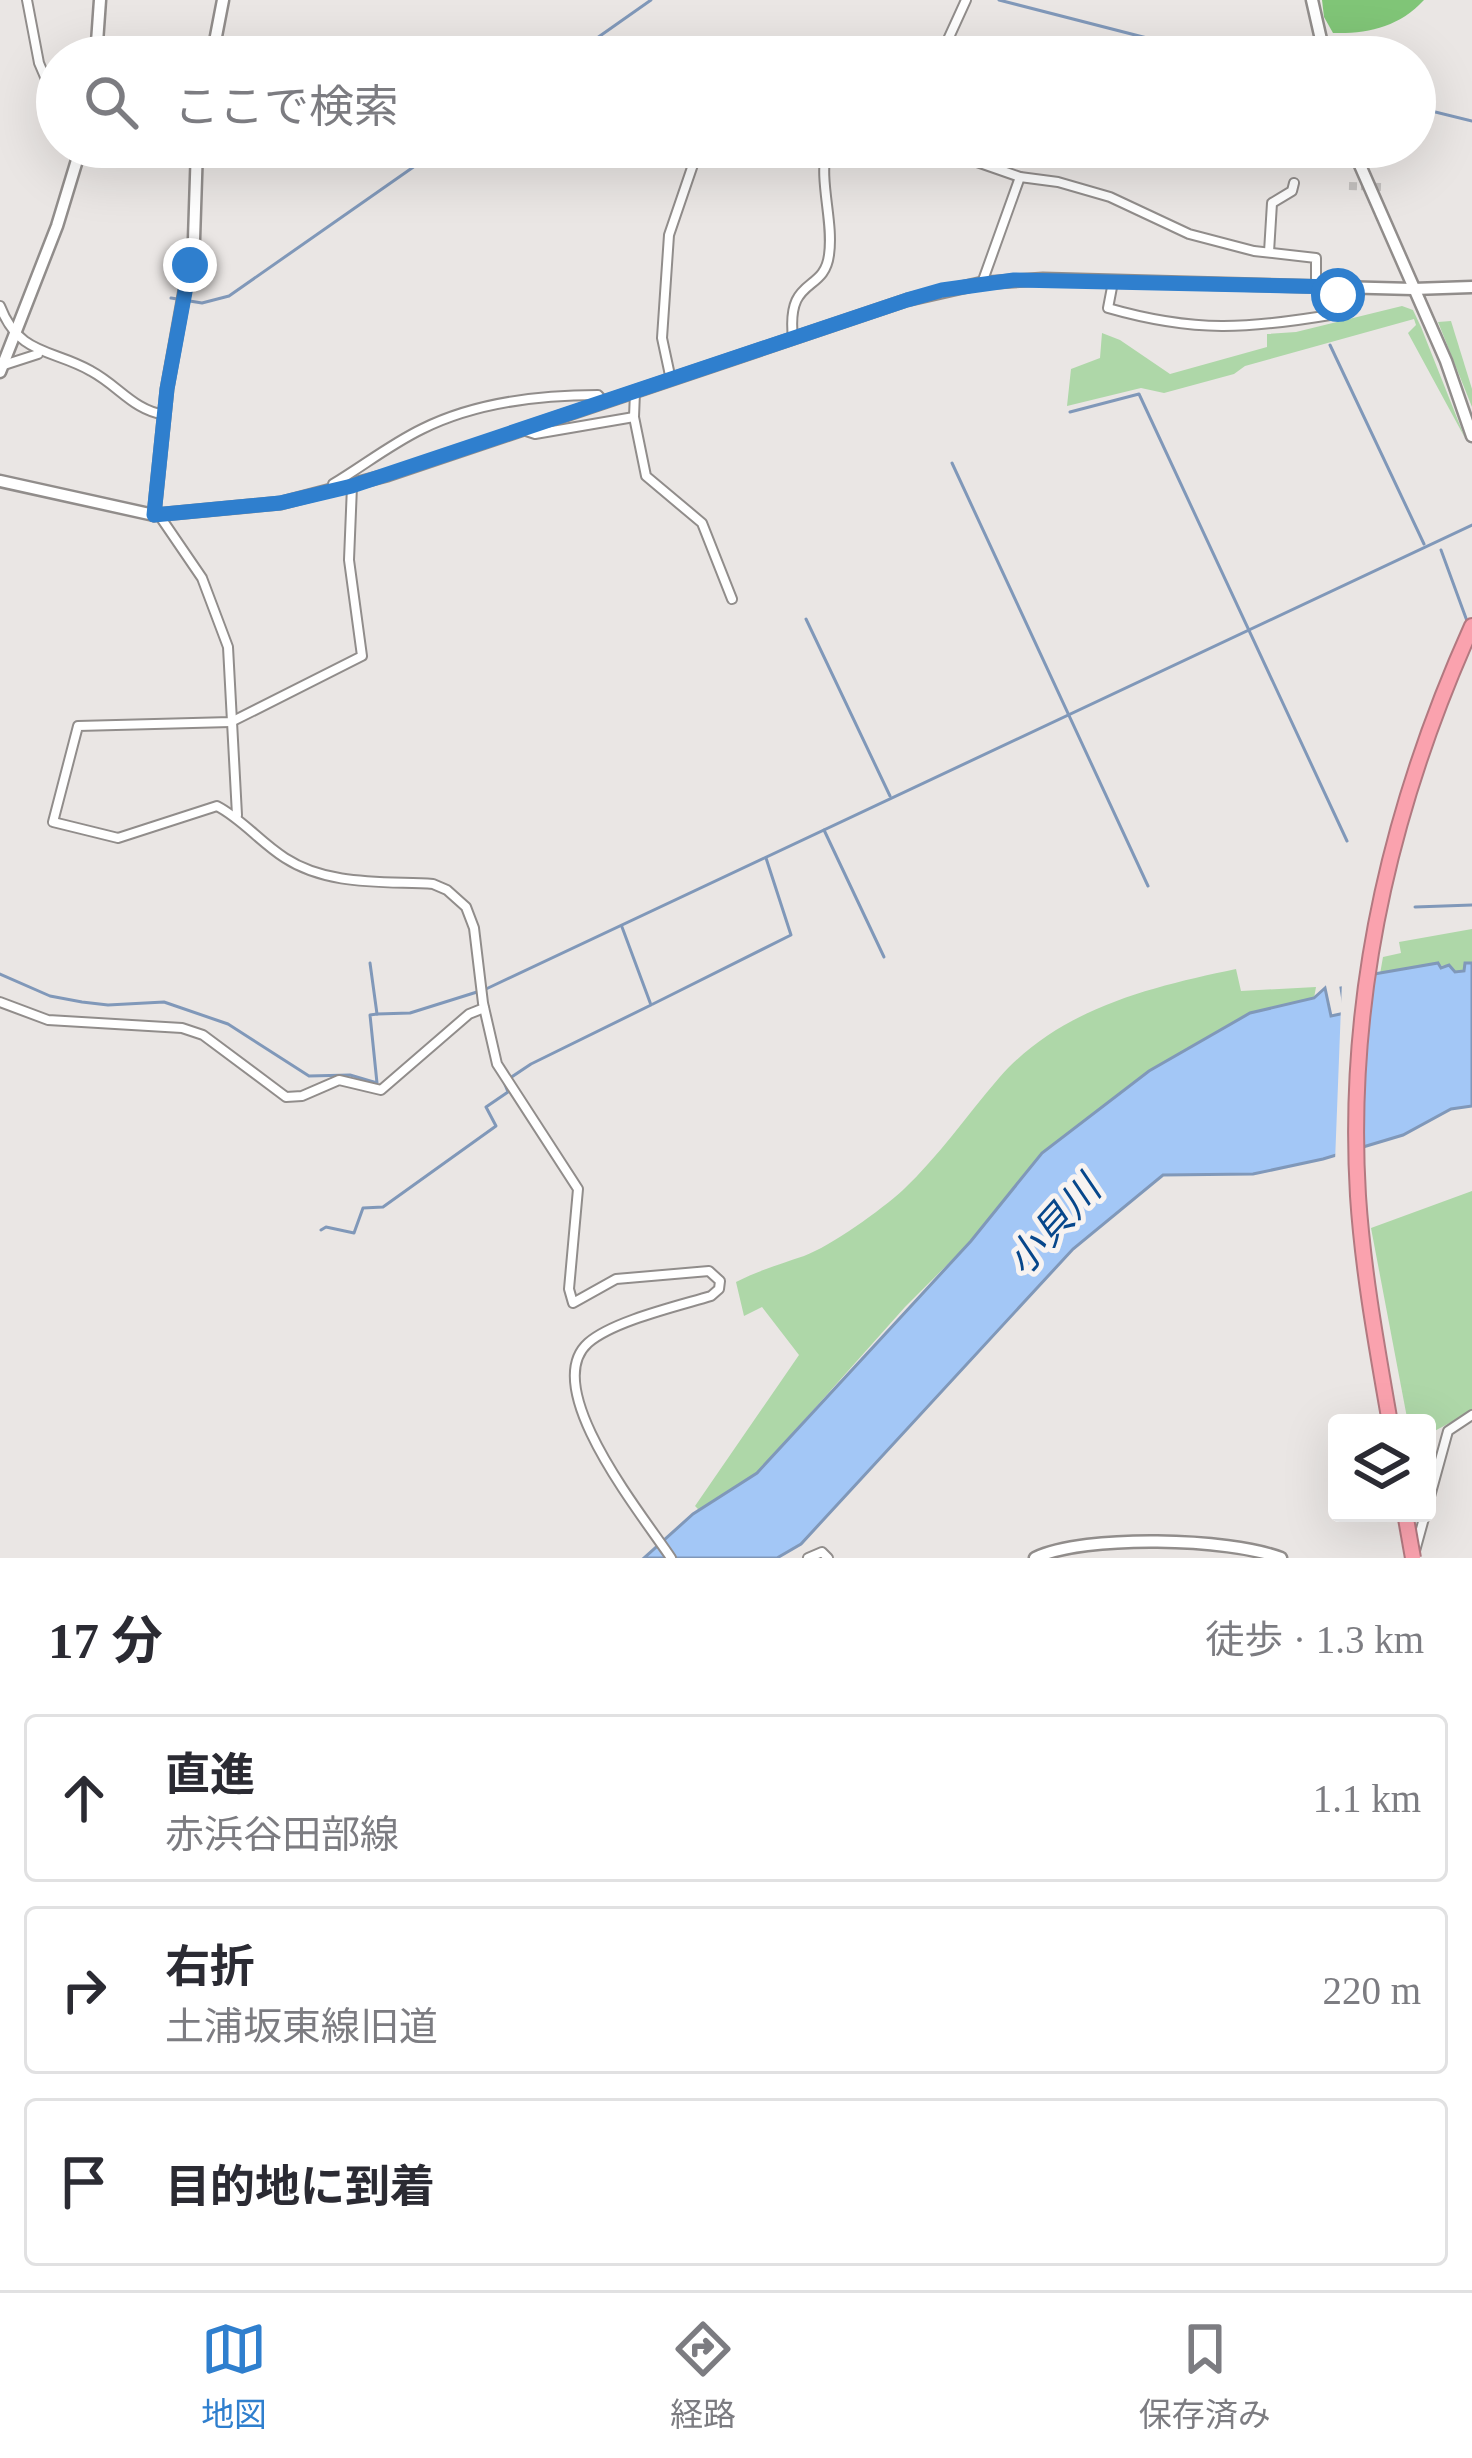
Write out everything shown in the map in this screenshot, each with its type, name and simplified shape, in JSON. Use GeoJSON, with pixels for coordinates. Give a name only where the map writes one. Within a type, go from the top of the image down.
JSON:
{"type":"FeatureCollection","features":[{"type":"Feature","properties":{"kind":"highway"},"geometry":{"type":"LineString","coordinates":[[1388,1414],[1371,1316],[1358,1196],[1363,1011],[1380,898],[1398,822],[1429,728],[1472,626]]}},
{"type":"Feature","properties":{"kind":"highway"},"geometry":{"type":"LineString","coordinates":[[1407,1522],[1413,1558]]}},
{"type":"Feature","properties":{"kind":"main road"},"geometry":{"type":"LineString","coordinates":[[97,36],[100,0]]}},
{"type":"Feature","properties":{"kind":"main road"},"geometry":{"type":"LineString","coordinates":[[216,36],[224,0]]}},
{"type":"Feature","properties":{"kind":"main road"},"geometry":{"type":"LineString","coordinates":[[1312,0],[1320,36]]}},
{"type":"Feature","properties":{"kind":"main road"},"geometry":{"type":"LineString","coordinates":[[1,368],[75,168]]}},
{"type":"Feature","properties":{"kind":"main road"},"geometry":{"type":"LineString","coordinates":[[156,515],[165,415],[194,239],[196,168]]}},
{"type":"Feature","properties":{"kind":"main road"},"geometry":{"type":"LineString","coordinates":[[1361,168],[1446,362],[1472,436]]}},
{"type":"Feature","properties":{"kind":"main road"},"geometry":{"type":"LineString","coordinates":[[0,481],[156,515],[260,506],[331,492],[907,300],[982,283],[1472,287]]}},
{"type":"Feature","properties":{"kind":"main road"},"geometry":{"type":"LineString","coordinates":[[1035,1558],[1112,1542],[1217,1547],[1281,1558]]}},
{"type":"Feature","properties":{"kind":"street"},"geometry":{"type":"LineString","coordinates":[[27,0],[36,47]]}},
{"type":"Feature","properties":{"kind":"street"},"geometry":{"type":"LineString","coordinates":[[950,36],[966,0]]}},
{"type":"Feature","properties":{"kind":"street"},"geometry":{"type":"LineString","coordinates":[[671,380],[662,338],[669,235],[692,168]]}},
{"type":"Feature","properties":{"kind":"street"},"geometry":{"type":"LineString","coordinates":[[793,338],[791,313],[796,296],[819,276],[830,257],[828,168]]}},
{"type":"Feature","properties":{"kind":"street"},"geometry":{"type":"LineString","coordinates":[[994,168],[1110,197],[1189,234],[1316,258],[1316,287]]}},
{"type":"Feature","properties":{"kind":"street"},"geometry":{"type":"LineString","coordinates":[[982,283],[1020,177]]}},
{"type":"Feature","properties":{"kind":"street"},"geometry":{"type":"LineString","coordinates":[[1268,252],[1272,203],[1292,191],[1294,183]]}},
{"type":"Feature","properties":{"kind":"street"},"geometry":{"type":"LineString","coordinates":[[1113,282],[1108,308],[1179,326],[1240,327],[1336,314],[1340,310],[1338,287]]}},
{"type":"Feature","properties":{"kind":"street"},"geometry":{"type":"LineString","coordinates":[[0,306],[9,327],[40,353],[88,368],[140,411],[165,415]]}},
{"type":"Feature","properties":{"kind":"street"},"geometry":{"type":"LineString","coordinates":[[1,368],[40,353]]}},
{"type":"Feature","properties":{"kind":"street"},"geometry":{"type":"LineString","coordinates":[[634,392],[646,476],[702,524],[732,599]]}},
{"type":"Feature","properties":{"kind":"street"},"geometry":{"type":"LineString","coordinates":[[331,492],[333,484],[419,430],[485,406],[568,395],[598,395],[604,402]]}},
{"type":"Feature","properties":{"kind":"street"},"geometry":{"type":"LineString","coordinates":[[522,429],[535,434],[634,417]]}},
{"type":"Feature","properties":{"kind":"street"},"geometry":{"type":"LineString","coordinates":[[352,486],[350,560],[362,656],[231,722],[79,726],[53,822],[118,838],[217,806],[287,859],[329,878],[433,884],[466,907],[474,928],[497,1064],[578,1189],[569,1289],[573,1303],[616,1279],[709,1271],[720,1282],[711,1296],[592,1338],[577,1360],[575,1392],[587,1427],[671,1558]]}},
{"type":"Feature","properties":{"kind":"street"},"geometry":{"type":"LineString","coordinates":[[156,515],[202,578],[228,647],[237,817]]}},
{"type":"Feature","properties":{"kind":"street"},"geometry":{"type":"LineString","coordinates":[[0,1002],[48,1019],[182,1028],[203,1035],[286,1096],[302,1096],[339,1080],[381,1090],[469,1014],[484,1008]]}},
{"type":"Feature","properties":{"kind":"street"},"geometry":{"type":"LineString","coordinates":[[1413,1558],[1448,1431],[1472,1414]]}},
{"type":"Feature","properties":{"kind":"street"},"geometry":{"type":"LineString","coordinates":[[1112,1542],[1114,1558]]}},
{"type":"Feature","properties":{"kind":"street"},"geometry":{"type":"LineString","coordinates":[[808,1558],[822,1552],[827,1558]]}},
{"type":"Feature","properties":{"kind":"green space"},"geometry":{"type":"Polygon","coordinates":[[[1322,0],[1424,0],[1382,27],[1333,33],[1322,0]]]}},
{"type":"Feature","properties":{"kind":"green space"},"geometry":{"type":"Polygon","coordinates":[[[1402,306],[1413,310],[1465,438],[1408,333],[1416,325],[1414,319],[1164,393],[1141,388],[1067,406],[1071,369],[1100,358],[1102,333],[1170,374],[1267,347],[1267,334],[1296,332],[1402,306]]]}},
{"type":"Feature","properties":{"kind":"green space"},"geometry":{"type":"Polygon","coordinates":[[[1451,321],[1472,389],[1472,407],[1438,322],[1451,321]]]}},
{"type":"Feature","properties":{"kind":"green space"},"geometry":{"type":"Polygon","coordinates":[[[1472,929],[1472,963],[1466,963],[1464,971],[1455,972],[1448,965],[1380,974],[1383,957],[1401,953],[1399,942],[1472,929]]]}},
{"type":"Feature","properties":{"kind":"green space"},"geometry":{"type":"Polygon","coordinates":[[[1236,969],[1241,991],[1316,987],[1314,998],[1250,1013],[1149,1071],[1042,1153],[971,1241],[905,1307],[757,1473],[700,1511],[695,1506],[799,1355],[762,1307],[744,1316],[736,1282],[815,1251],[882,1207],[929,1163],[999,1078],[1049,1034],[1139,993],[1236,969]]]}},
{"type":"Feature","properties":{"kind":"green space"},"geometry":{"type":"Polygon","coordinates":[[[1472,1191],[1472,1411],[1436,1430],[1436,1414],[1406,1414],[1371,1228],[1472,1191]]]}},
{"type":"Feature","properties":{"kind":"water","name":"小貝川"},"geometry":{"type":"Polygon","coordinates":[[[1438,963],[1455,972],[1472,963],[1472,1106],[1451,1109],[1403,1135],[1323,1159],[1253,1174],[1163,1175],[1073,1249],[801,1544],[777,1558],[644,1558],[693,1514],[757,1473],[971,1241],[1042,1153],[1149,1071],[1250,1013],[1314,998],[1325,988],[1331,1016],[1345,1013],[1341,988],[1351,986],[1351,978],[1438,963]]]}},
{"type":"Feature","properties":{"kind":"pier"},"geometry":{"type":"Polygon","coordinates":[[[1374,969],[1365,1055],[1363,1153],[1335,1162],[1342,981],[1349,972],[1374,969]]]}},
{"type":"Feature","properties":{"kind":"waterway"},"geometry":{"type":"LineString","coordinates":[[600,36],[651,0]]}},
{"type":"Feature","properties":{"kind":"waterway"},"geometry":{"type":"LineString","coordinates":[[999,0],[1139,36]]}},
{"type":"Feature","properties":{"kind":"waterway"},"geometry":{"type":"LineString","coordinates":[[1436,112],[1472,121]]}},
{"type":"Feature","properties":{"kind":"waterway"},"geometry":{"type":"LineString","coordinates":[[171,298],[202,303],[229,296],[412,168]]}},
{"type":"Feature","properties":{"kind":"waterway"},"geometry":{"type":"LineString","coordinates":[[1330,345],[1424,544]]}},
{"type":"Feature","properties":{"kind":"waterway"},"geometry":{"type":"LineString","coordinates":[[1070,412],[1139,394],[1347,841]]}},
{"type":"Feature","properties":{"kind":"waterway"},"geometry":{"type":"LineString","coordinates":[[952,463],[1148,886]]}},
{"type":"Feature","properties":{"kind":"waterway"},"geometry":{"type":"LineString","coordinates":[[486,989],[1472,525]]}},
{"type":"Feature","properties":{"kind":"waterway"},"geometry":{"type":"LineString","coordinates":[[1441,550],[1467,621]]}},
{"type":"Feature","properties":{"kind":"waterway"},"geometry":{"type":"LineString","coordinates":[[806,619],[890,796]]}},
{"type":"Feature","properties":{"kind":"waterway"},"geometry":{"type":"LineString","coordinates":[[824,830],[884,957]]}},
{"type":"Feature","properties":{"kind":"waterway"},"geometry":{"type":"LineString","coordinates":[[653,1004],[791,935],[766,858]]}},
{"type":"Feature","properties":{"kind":"waterway"},"geometry":{"type":"LineString","coordinates":[[1415,907],[1472,905]]}},
{"type":"Feature","properties":{"kind":"waterway"},"geometry":{"type":"LineString","coordinates":[[321,1230],[354,1233],[363,1208],[383,1207],[496,1126],[486,1107],[508,1092],[504,1082],[651,1005],[622,927]]}},
{"type":"Feature","properties":{"kind":"waterway"},"geometry":{"type":"LineString","coordinates":[[370,963],[377,1014],[410,1013],[477,992]]}},
{"type":"Feature","properties":{"kind":"waterway"},"geometry":{"type":"LineString","coordinates":[[0,974],[50,996],[82,1002],[164,1002],[228,1024],[309,1076],[350,1075],[377,1083],[370,1015],[377,1014]]}},
{"type":"Feature","properties":{"kind":"tunnel"},"geometry":{"type":"LineString","coordinates":[[1349,186],[1383,187]]}},
{"type":"Feature","properties":{"kind":"route"},"geometry":{"type":"LineString","coordinates":[[190,265],[167,389],[154,515],[240,509],[352,486],[942,290],[1043,279],[1338,287],[1338,295]]}}]}
